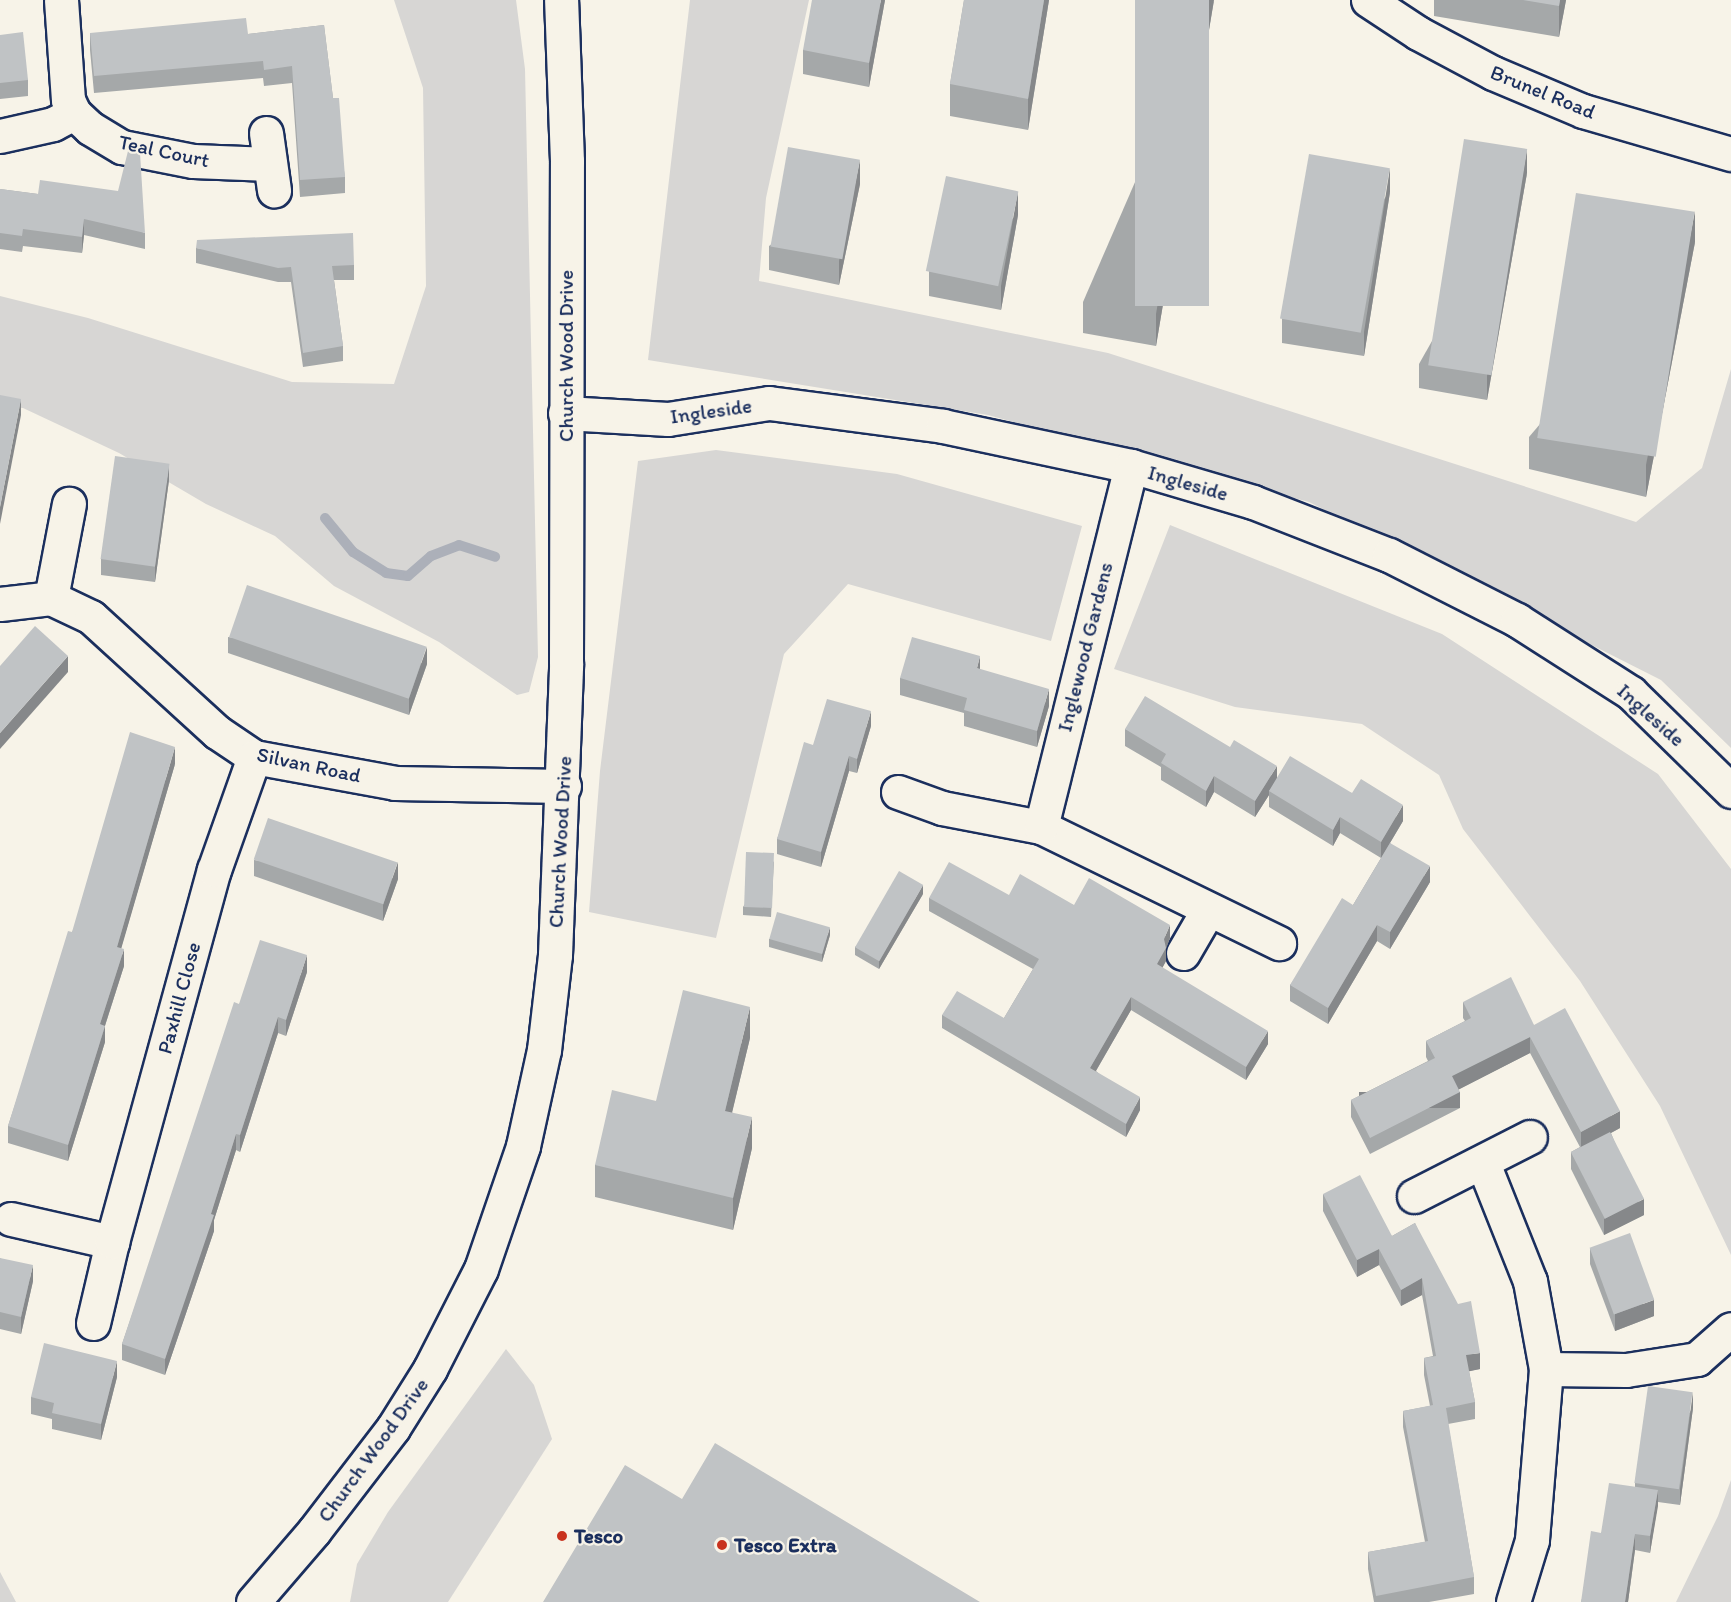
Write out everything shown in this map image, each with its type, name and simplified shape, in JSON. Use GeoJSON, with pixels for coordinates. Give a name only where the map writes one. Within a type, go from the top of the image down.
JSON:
{"type":"FeatureCollection","features":[{"type":"Feature","properties":{"kind":"street"},"geometry":{"type":"LineString","coordinates":[[0,136],[53,124],[74,113],[68,100],[60,0]]}},
{"type":"Feature","properties":{"kind":"street","name":"Church Wood Drive"},"geometry":{"type":"LineString","coordinates":[[252,1602],[314,1531],[393,1428],[430,1370],[481,1269],[523,1146],[544,1050],[555,955],[564,786],[567,161],[561,0]]}},
{"type":"Feature","properties":{"kind":"street","name":"Brunel Road"},"geometry":{"type":"LineString","coordinates":[[1368,0],[1418,33],[1513,82],[1583,111],[1731,154]]}},
{"type":"Feature","properties":{"kind":"street","name":"Teal Court"},"geometry":{"type":"LineString","coordinates":[[74,113],[122,147],[193,160],[270,162]]}},
{"type":"Feature","properties":{"kind":"street","name":"Ingleside"},"geometry":{"type":"LineString","coordinates":[[565,413],[668,419],[769,403],[943,426],[1131,466],[1253,502],[1389,555],[1517,620],[1630,693],[1731,791]]}},
{"type":"Feature","properties":{"kind":"street","name":"Inglewood Gardens"},"geometry":{"type":"LineString","coordinates":[[1041,827],[1131,466]]}},
{"type":"Feature","properties":{"kind":"street"},"geometry":{"type":"LineString","coordinates":[[0,604],[51,598],[69,504]]}},
{"type":"Feature","properties":{"kind":"street","name":"Silvan Road"},"geometry":{"type":"LineString","coordinates":[[51,598],[91,617],[217,732],[254,757],[395,783],[564,786]]}},
{"type":"Feature","properties":{"kind":"street","name":"Paxhill Close"},"geometry":{"type":"LineString","coordinates":[[93,1323],[112,1242],[214,870],[254,757]]}},
{"type":"Feature","properties":{"kind":"street"},"geometry":{"type":"LineString","coordinates":[[898,792],[942,808],[1041,827],[1279,943]]}},
{"type":"Feature","properties":{"kind":"street"},"geometry":{"type":"LineString","coordinates":[[1183,953],[1208,910]]}},
{"type":"Feature","properties":{"kind":"street"},"geometry":{"type":"LineString","coordinates":[[1414,1196],[1483,1163],[1530,1137]]}},
{"type":"Feature","properties":{"kind":"street"},"geometry":{"type":"LineString","coordinates":[[1483,1163],[1530,1281],[1546,1369],[1532,1540],[1513,1602]]}},
{"type":"Feature","properties":{"kind":"street"},"geometry":{"type":"LineString","coordinates":[[11,1219],[112,1242]]}},
{"type":"Feature","properties":{"kind":"street"},"geometry":{"type":"LineString","coordinates":[[1546,1369],[1626,1370],[1697,1359],[1731,1329]]}},
{"type":"Feature","properties":{"kind":"shaded area"},"geometry":{"type":"Polygon","coordinates":[[[394,0],[516,0],[525,69],[538,657],[529,692],[517,695],[439,642],[334,586],[275,536],[206,504],[119,453],[23,408],[0,406],[0,296],[88,318],[292,382],[394,384],[426,286],[423,88],[394,0]]]}},
{"type":"Feature","properties":{"kind":"shaded area"},"geometry":{"type":"Polygon","coordinates":[[[690,0],[809,0],[766,198],[759,281],[1108,353],[1636,522],[1702,468],[1731,369],[1731,748],[1661,680],[1309,502],[988,415],[648,360],[690,0]]]}},
{"type":"Feature","properties":{"kind":"shaded area"},"geometry":{"type":"Polygon","coordinates":[[[716,450],[897,474],[1082,526],[1051,641],[848,584],[784,654],[716,938],[589,912],[600,771],[638,461],[716,450]]]}},
{"type":"Feature","properties":{"kind":"shaded area"},"geometry":{"type":"Polygon","coordinates":[[[1170,525],[1442,634],[1658,774],[1731,869],[1731,1255],[1660,1106],[1580,981],[1463,829],[1439,775],[1362,724],[1235,707],[1114,669],[1170,525]]]}},
{"type":"Feature","properties":{"kind":"shaded area"},"geometry":{"type":"Polygon","coordinates":[[[506,1349],[534,1385],[552,1439],[448,1602],[350,1602],[357,1564],[388,1512],[506,1349]]]}},
{"type":"Feature","properties":{"kind":"shaded area"},"geometry":{"type":"Polygon","coordinates":[[[1731,1480],[1731,1602],[1676,1602],[1718,1516],[1731,1480]]]}},
{"type":"Feature","properties":{"kind":"shaded area"},"geometry":{"type":"Polygon","coordinates":[[[0,1572],[16,1602],[0,1602],[0,1572]]]}},
{"type":"Feature","properties":{"kind":"building"},"geometry":{"type":"Polygon","coordinates":[[[812,0],[881,0],[869,63],[803,50],[812,0]]]}},
{"type":"Feature","properties":{"kind":"building"},"geometry":{"type":"Polygon","coordinates":[[[964,0],[1044,0],[1028,99],[950,84],[964,0]]]}},
{"type":"Feature","properties":{"kind":"building"},"geometry":{"type":"Polygon","coordinates":[[[1135,0],[1209,0],[1209,306],[1135,306],[1135,0]]]}},
{"type":"Feature","properties":{"kind":"building"},"geometry":{"type":"Polygon","coordinates":[[[1523,0],[1560,0],[1559,6],[1523,0]]]}},
{"type":"Feature","properties":{"kind":"building"},"geometry":{"type":"Polygon","coordinates":[[[246,18],[248,34],[324,25],[333,98],[339,98],[345,177],[300,180],[292,66],[264,70],[263,61],[94,76],[90,33],[246,18]]]}},
{"type":"Feature","properties":{"kind":"building"},"geometry":{"type":"Polygon","coordinates":[[[23,32],[28,80],[0,83],[0,35],[23,32]]]}},
{"type":"Feature","properties":{"kind":"building"},"geometry":{"type":"Polygon","coordinates":[[[1464,139],[1527,149],[1491,375],[1428,365],[1464,139]]]}},
{"type":"Feature","properties":{"kind":"building"},"geometry":{"type":"Polygon","coordinates":[[[788,147],[860,160],[842,259],[770,246],[788,147]]]}},
{"type":"Feature","properties":{"kind":"building"},"geometry":{"type":"Polygon","coordinates":[[[128,151],[140,153],[145,233],[84,219],[82,237],[23,229],[22,236],[0,233],[0,189],[38,194],[40,180],[118,191],[128,151]]]}},
{"type":"Feature","properties":{"kind":"building"},"geometry":{"type":"Polygon","coordinates":[[[1309,154],[1390,168],[1361,333],[1280,318],[1309,154]]]}},
{"type":"Feature","properties":{"kind":"building"},"geometry":{"type":"Polygon","coordinates":[[[946,176],[1018,191],[998,286],[926,271],[946,176]]]}},
{"type":"Feature","properties":{"kind":"building"},"geometry":{"type":"Polygon","coordinates":[[[1576,193],[1695,212],[1656,457],[1537,438],[1576,193]]]}},
{"type":"Feature","properties":{"kind":"building"},"geometry":{"type":"Polygon","coordinates":[[[353,233],[354,265],[332,266],[343,346],[303,353],[291,267],[278,268],[196,248],[197,240],[353,233]]]}},
{"type":"Feature","properties":{"kind":"building"},"geometry":{"type":"Polygon","coordinates":[[[0,395],[21,399],[0,507],[0,395]]]}},
{"type":"Feature","properties":{"kind":"building"},"geometry":{"type":"Polygon","coordinates":[[[115,456],[169,464],[155,567],[101,559],[115,456]]]}},
{"type":"Feature","properties":{"kind":"building"},"geometry":{"type":"Polygon","coordinates":[[[247,585],[427,647],[409,699],[229,637],[247,585]]]}},
{"type":"Feature","properties":{"kind":"building"},"geometry":{"type":"Polygon","coordinates":[[[35,626],[68,656],[0,733],[0,666],[35,626]]]}},
{"type":"Feature","properties":{"kind":"building"},"geometry":{"type":"Polygon","coordinates":[[[912,637],[980,656],[977,668],[1049,689],[1037,731],[964,710],[967,698],[900,678],[912,637]]]}},
{"type":"Feature","properties":{"kind":"building"},"geometry":{"type":"Polygon","coordinates":[[[1145,696],[1230,747],[1234,740],[1277,766],[1255,801],[1214,776],[1206,791],[1161,763],[1166,754],[1125,729],[1145,696]]]}},
{"type":"Feature","properties":{"kind":"building"},"geometry":{"type":"Polygon","coordinates":[[[827,699],[871,711],[857,759],[849,756],[821,852],[777,839],[804,742],[813,745],[827,699]]]}},
{"type":"Feature","properties":{"kind":"building"},"geometry":{"type":"Polygon","coordinates":[[[130,732],[175,747],[117,947],[124,949],[100,1024],[105,1026],[68,1145],[8,1126],[68,931],[72,932],[130,732]]]}},
{"type":"Feature","properties":{"kind":"building"},"geometry":{"type":"Polygon","coordinates":[[[1290,756],[1352,793],[1361,779],[1403,805],[1381,842],[1340,817],[1333,830],[1269,791],[1290,756]]]}},
{"type":"Feature","properties":{"kind":"building"},"geometry":{"type":"Polygon","coordinates":[[[268,818],[398,863],[383,904],[254,860],[268,818]]]}},
{"type":"Feature","properties":{"kind":"building"},"geometry":{"type":"Polygon","coordinates":[[[1390,843],[1430,866],[1390,932],[1377,925],[1328,1008],[1290,985],[1342,898],[1353,905],[1390,843]]]}},
{"type":"Feature","properties":{"kind":"building"},"geometry":{"type":"Polygon","coordinates":[[[746,852],[774,853],[772,908],[744,907],[746,852]]]}},
{"type":"Feature","properties":{"kind":"building"},"geometry":{"type":"Polygon","coordinates":[[[949,862],[1009,895],[1020,874],[1074,905],[1089,878],[1170,925],[1164,939],[1166,948],[1157,964],[1268,1031],[1246,1067],[1131,997],[1090,1068],[1140,1097],[1126,1124],[942,1015],[957,991],[1004,1018],[1039,959],[929,898],[949,862]]]}},
{"type":"Feature","properties":{"kind":"building"},"geometry":{"type":"Polygon","coordinates":[[[899,871],[923,885],[879,961],[855,947],[899,871]]]}},
{"type":"Feature","properties":{"kind":"building"},"geometry":{"type":"Polygon","coordinates":[[[777,912],[830,927],[822,954],[769,939],[777,912]]]}},
{"type":"Feature","properties":{"kind":"building"},"geometry":{"type":"Polygon","coordinates":[[[260,940],[307,955],[286,1020],[278,1017],[240,1135],[236,1134],[211,1214],[214,1215],[165,1359],[122,1344],[234,1002],[239,1004],[260,940]]]}},
{"type":"Feature","properties":{"kind":"building"},"geometry":{"type":"Polygon","coordinates":[[[1511,977],[1534,1025],[1565,1008],[1620,1111],[1581,1132],[1530,1037],[1452,1076],[1460,1092],[1370,1138],[1351,1100],[1435,1058],[1426,1041],[1471,1018],[1463,1002],[1511,977]]]}},
{"type":"Feature","properties":{"kind":"building"},"geometry":{"type":"Polygon","coordinates":[[[683,990],[750,1007],[725,1111],[752,1117],[733,1198],[595,1165],[612,1090],[656,1101],[683,990]]]}},
{"type":"Feature","properties":{"kind":"building"},"geometry":{"type":"Polygon","coordinates":[[[1610,1132],[1644,1199],[1605,1219],[1571,1152],[1610,1132]]]}},
{"type":"Feature","properties":{"kind":"building"},"geometry":{"type":"Polygon","coordinates":[[[1360,1175],[1392,1236],[1415,1223],[1458,1304],[1471,1301],[1480,1353],[1466,1355],[1475,1402],[1446,1408],[1474,1577],[1376,1596],[1368,1552],[1428,1541],[1403,1411],[1433,1405],[1424,1358],[1436,1356],[1422,1278],[1401,1290],[1379,1249],[1357,1260],[1323,1194],[1360,1175]]]}},
{"type":"Feature","properties":{"kind":"building"},"geometry":{"type":"Polygon","coordinates":[[[1630,1233],[1654,1300],[1614,1314],[1590,1248],[1630,1233]]]}},
{"type":"Feature","properties":{"kind":"building"},"geometry":{"type":"Polygon","coordinates":[[[0,1258],[33,1265],[21,1317],[0,1312],[0,1258]]]}},
{"type":"Feature","properties":{"kind":"building"},"geometry":{"type":"Polygon","coordinates":[[[44,1343],[117,1361],[101,1424],[52,1413],[54,1403],[31,1397],[44,1343]]]}},
{"type":"Feature","properties":{"kind":"building"},"geometry":{"type":"Polygon","coordinates":[[[1648,1386],[1693,1392],[1679,1489],[1634,1483],[1648,1386]]]}},
{"type":"Feature","properties":{"kind":"building","name":"Tesco Extra"},"geometry":{"type":"Polygon","coordinates":[[[715,1443],[980,1602],[543,1602],[625,1465],[682,1499],[715,1443]]]}},
{"type":"Feature","properties":{"kind":"building"},"geometry":{"type":"Polygon","coordinates":[[[1609,1483],[1658,1490],[1650,1536],[1635,1534],[1625,1602],[1581,1602],[1591,1531],[1601,1533],[1609,1483]]]}},
{"type":"Feature","properties":{"kind":"waterway"},"geometry":{"type":"LineString","coordinates":[[325,518],[353,552],[386,573],[408,576],[431,556],[459,545],[495,557]]}},
{"type":"Feature","properties":{"kind":"place","name":"Tesco"},"geometry":{"type":"Point","coordinates":[562,1536]}},
{"type":"Feature","properties":{"kind":"place","name":"Tesco Extra"},"geometry":{"type":"Point","coordinates":[722,1545]}}]}
